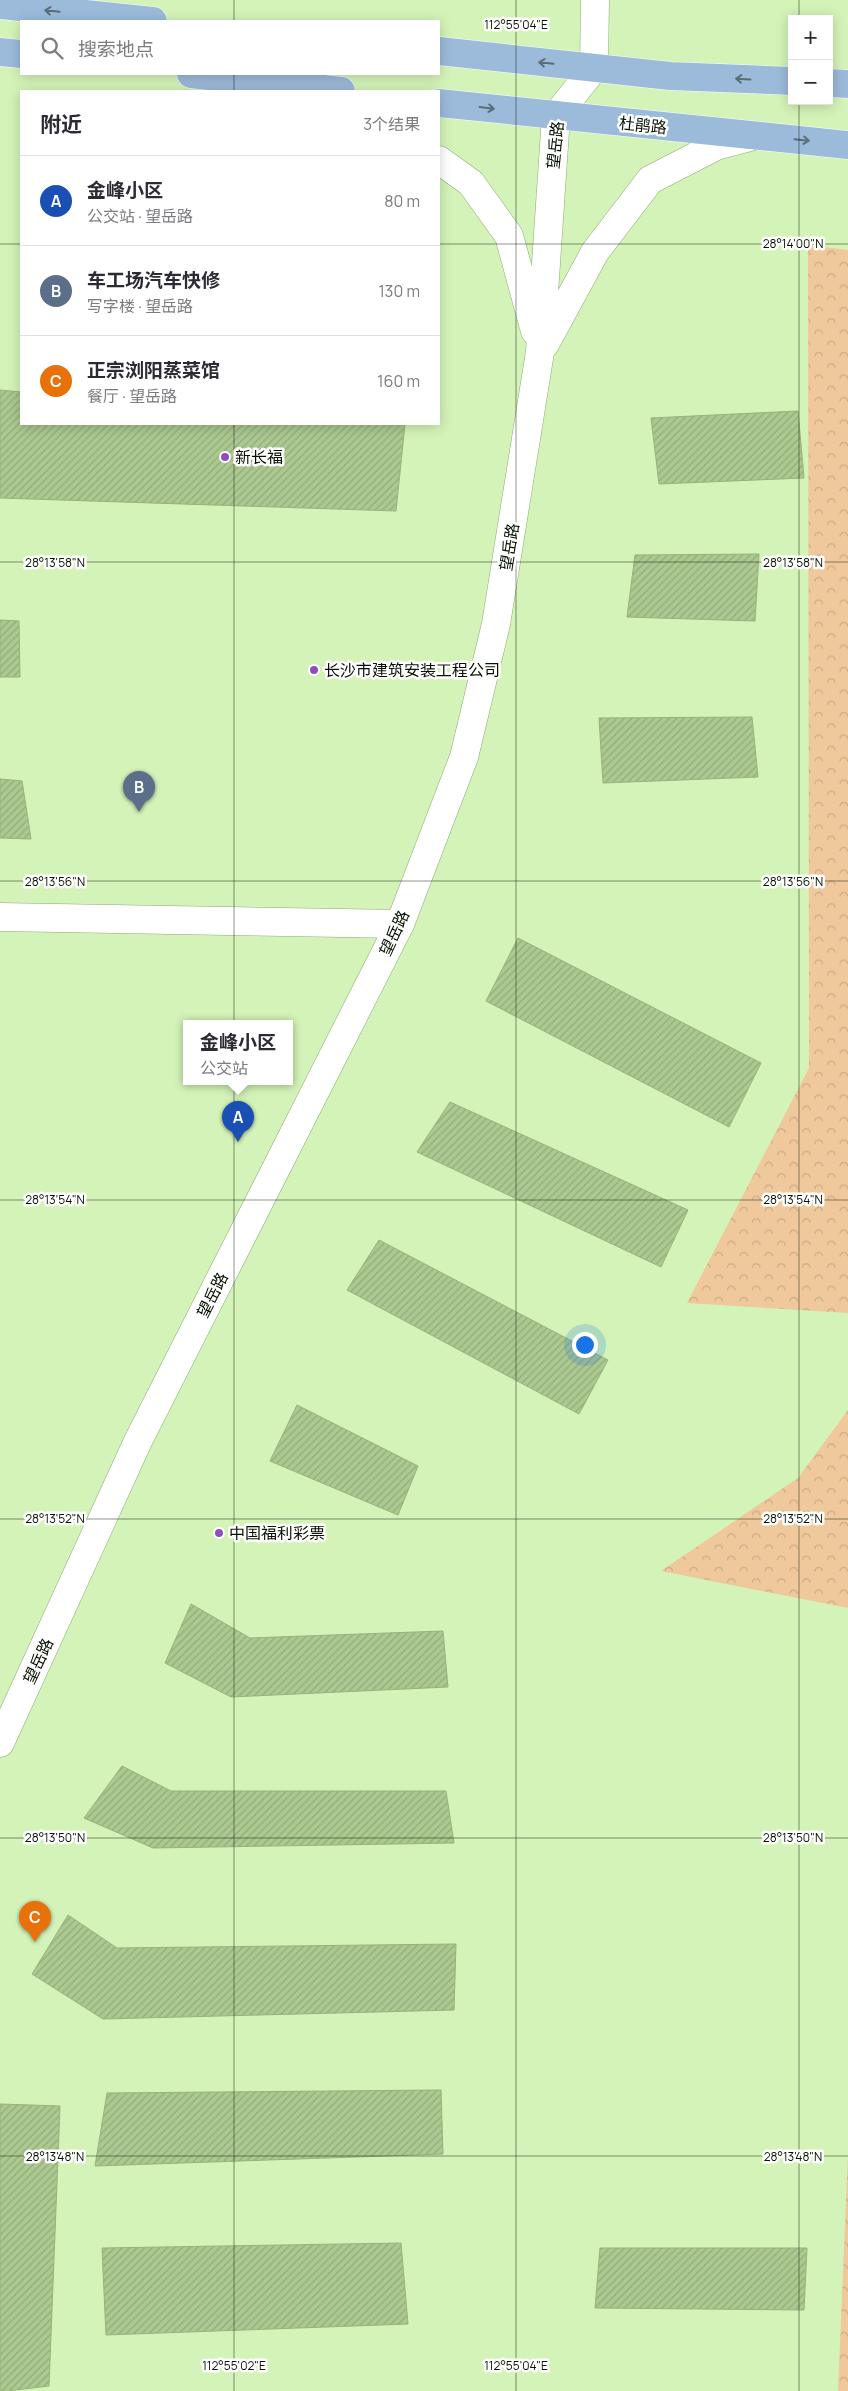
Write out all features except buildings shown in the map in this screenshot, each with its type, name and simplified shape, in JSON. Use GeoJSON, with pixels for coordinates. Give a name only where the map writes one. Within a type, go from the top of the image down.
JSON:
{"type":"FeatureCollection","features":[{"type":"Feature","properties":{"kind":"main road"},"geometry":{"type":"LineString","coordinates":[[0,5],[143,20]]}},
{"type":"Feature","properties":{"kind":"main road"},"geometry":{"type":"LineString","coordinates":[[440,51],[670,76],[788,81]]}},
{"type":"Feature","properties":{"kind":"main road"},"geometry":{"type":"LineString","coordinates":[[0,52],[20,54]]}},
{"type":"Feature","properties":{"kind":"main road"},"geometry":{"type":"LineString","coordinates":[[200,75],[331,90]]}},
{"type":"Feature","properties":{"kind":"main road"},"geometry":{"type":"LineString","coordinates":[[833,83],[848,84]]}},
{"type":"Feature","properties":{"kind":"main road","name":"杜鹃路"},"geometry":{"type":"LineString","coordinates":[[440,103],[848,145]]}},
{"type":"Feature","properties":{"kind":"street"},"geometry":{"type":"LineString","coordinates":[[594,68],[595,0]]}},
{"type":"Feature","properties":{"kind":"street","name":"望岳路"},"geometry":{"type":"LineString","coordinates":[[0,1743],[138,1441],[400,924],[464,757],[496,624],[540,352],[556,116],[594,68]]}},
{"type":"Feature","properties":{"kind":"street"},"geometry":{"type":"LineString","coordinates":[[540,352],[595,252],[650,180],[716,146],[756,136]]}},
{"type":"Feature","properties":{"kind":"street"},"geometry":{"type":"LineString","coordinates":[[440,161],[471,183],[509,236],[540,352]]}},
{"type":"Feature","properties":{"kind":"street"},"geometry":{"type":"LineString","coordinates":[[0,917],[400,924]]}},
{"type":"Feature","properties":{"kind":"green space"},"geometry":{"type":"Polygon","coordinates":[[[808,245],[848,250],[848,1313],[687,1303],[809,1068],[808,245]]]}},
{"type":"Feature","properties":{"kind":"green space"},"geometry":{"type":"Polygon","coordinates":[[[848,1410],[848,1608],[661,1571],[798,1478],[848,1410]]]}},
{"type":"Feature","properties":{"kind":"green space"},"geometry":{"type":"Polygon","coordinates":[[[848,2155],[848,2391],[838,2391],[848,2155]]]}},
{"type":"Feature","properties":{"kind":"place","name":"新长福"},"geometry":{"type":"Point","coordinates":[225,457]}},
{"type":"Feature","properties":{"kind":"place","name":"长沙市建筑安装工程公司"},"geometry":{"type":"Point","coordinates":[314,670]}},
{"type":"Feature","properties":{"kind":"place","name":"车工场汽车快修"},"geometry":{"type":"Point","coordinates":[139,812]}},
{"type":"Feature","properties":{"kind":"place","name":"金峰小区"},"geometry":{"type":"Point","coordinates":[238,1142]}},
{"type":"Feature","properties":{"kind":"place","name":"中国福利彩票"},"geometry":{"type":"Point","coordinates":[219,1533]}},
{"type":"Feature","properties":{"kind":"place","name":"正宗浏阳蒸菜馆"},"geometry":{"type":"Point","coordinates":[35,1942]}}]}
